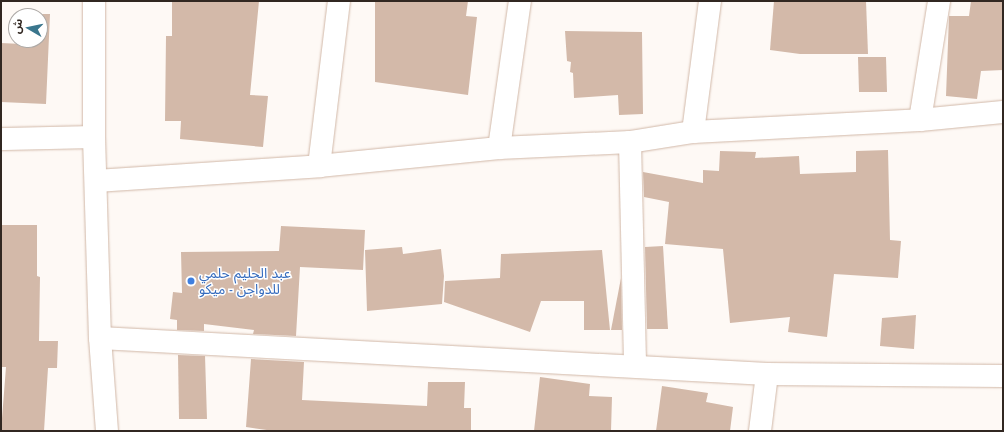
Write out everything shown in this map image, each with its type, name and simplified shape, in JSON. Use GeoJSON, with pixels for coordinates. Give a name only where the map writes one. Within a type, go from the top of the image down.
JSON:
{"type":"FeatureCollection","features":[{"type":"Feature","properties":{"kind":"street"},"geometry":{"type":"LineString","coordinates":[[94,1],[94,137],[100,338],[107,431]]}},
{"type":"Feature","properties":{"kind":"street"},"geometry":{"type":"LineString","coordinates":[[319,166],[339,1]]}},
{"type":"Feature","properties":{"kind":"street"},"geometry":{"type":"LineString","coordinates":[[499,148],[520,1]]}},
{"type":"Feature","properties":{"kind":"street"},"geometry":{"type":"LineString","coordinates":[[693,132],[710,1]]}},
{"type":"Feature","properties":{"kind":"street"},"geometry":{"type":"LineString","coordinates":[[920,120],[940,1]]}},
{"type":"Feature","properties":{"kind":"street"},"geometry":{"type":"LineString","coordinates":[[96,181],[319,166],[499,148],[630,142],[693,132],[920,120],[1003,112]]}},
{"type":"Feature","properties":{"kind":"street"},"geometry":{"type":"LineString","coordinates":[[1,139],[94,137]]}},
{"type":"Feature","properties":{"kind":"street"},"geometry":{"type":"LineString","coordinates":[[630,142],[635,366]]}},
{"type":"Feature","properties":{"kind":"street"},"geometry":{"type":"LineString","coordinates":[[100,338],[768,374],[1003,376]]}},
{"type":"Feature","properties":{"kind":"street"},"geometry":{"type":"LineString","coordinates":[[760,431],[768,374]]}},
{"type":"Feature","properties":{"kind":"building"},"geometry":{"type":"Polygon","coordinates":[[[172,1],[259,1],[250,95],[268,96],[263,147],[180,139],[181,121],[165,121],[166,36],[172,36],[172,1]]]}},
{"type":"Feature","properties":{"kind":"building"},"geometry":{"type":"Polygon","coordinates":[[[375,1],[468,1],[466,16],[477,17],[468,95],[375,82],[375,1]]]}},
{"type":"Feature","properties":{"kind":"building"},"geometry":{"type":"Polygon","coordinates":[[[774,1],[866,1],[868,54],[800,54],[770,50],[774,1]]]}},
{"type":"Feature","properties":{"kind":"building"},"geometry":{"type":"Polygon","coordinates":[[[971,1],[1003,1],[1003,70],[981,71],[977,99],[946,96],[949,16],[969,16],[971,1]]]}},
{"type":"Feature","properties":{"kind":"building"},"geometry":{"type":"Polygon","coordinates":[[[48,14],[50,14],[46,104],[1,102],[1,43],[8,43],[8,48],[48,48],[48,14]]]}},
{"type":"Feature","properties":{"kind":"building"},"geometry":{"type":"Polygon","coordinates":[[[565,31],[642,32],[643,114],[619,115],[618,95],[574,98],[573,73],[570,72],[571,62],[567,61],[565,31]]]}},
{"type":"Feature","properties":{"kind":"building"},"geometry":{"type":"Polygon","coordinates":[[[858,57],[886,57],[887,92],[859,92],[858,57]]]}},
{"type":"Feature","properties":{"kind":"building"},"geometry":{"type":"Polygon","coordinates":[[[888,150],[890,240],[901,241],[898,278],[834,274],[827,337],[788,332],[790,317],[730,323],[723,249],[665,244],[669,202],[644,197],[643,172],[703,183],[703,170],[719,171],[720,151],[756,152],[755,158],[799,156],[800,174],[856,172],[856,151],[888,150]]]}},
{"type":"Feature","properties":{"kind":"building"},"geometry":{"type":"Polygon","coordinates":[[[1,225],[37,225],[37,276],[40,277],[39,341],[58,341],[57,368],[48,368],[44,431],[1,431],[6,367],[1,367],[1,225]]]}},
{"type":"Feature","properties":{"kind":"building"},"geometry":{"type":"Polygon","coordinates":[[[281,226],[365,230],[363,270],[300,267],[296,336],[253,334],[254,330],[204,324],[204,331],[177,330],[177,320],[170,319],[173,292],[182,293],[181,252],[279,251],[281,226]]]}},
{"type":"Feature","properties":{"kind":"building"},"geometry":{"type":"Polygon","coordinates":[[[663,246],[668,329],[647,329],[645,247],[663,246]]]}},
{"type":"Feature","properties":{"kind":"building"},"geometry":{"type":"Polygon","coordinates":[[[402,247],[403,254],[441,249],[444,276],[442,304],[367,311],[365,250],[402,247]]]}},
{"type":"Feature","properties":{"kind":"building"},"geometry":{"type":"Polygon","coordinates":[[[602,250],[610,330],[584,330],[584,301],[541,301],[530,332],[444,302],[445,281],[500,278],[501,254],[602,250]]]}},
{"type":"Feature","properties":{"kind":"building"},"geometry":{"type":"Polygon","coordinates":[[[621,278],[622,330],[611,330],[621,278]]]}},
{"type":"Feature","properties":{"kind":"building"},"geometry":{"type":"Polygon","coordinates":[[[916,315],[914,349],[880,346],[882,318],[916,315]]]}},
{"type":"Feature","properties":{"kind":"building"},"geometry":{"type":"Polygon","coordinates":[[[178,355],[205,356],[207,419],[179,419],[178,355]]]}},
{"type":"Feature","properties":{"kind":"building"},"geometry":{"type":"Polygon","coordinates":[[[251,359],[304,362],[302,400],[427,406],[428,382],[465,382],[464,408],[471,408],[471,431],[274,431],[246,427],[251,359]]]}},
{"type":"Feature","properties":{"kind":"building"},"geometry":{"type":"Polygon","coordinates":[[[540,377],[590,384],[589,396],[612,397],[611,431],[534,431],[540,377]]]}},
{"type":"Feature","properties":{"kind":"building"},"geometry":{"type":"Polygon","coordinates":[[[662,386],[708,393],[706,402],[733,407],[730,431],[656,431],[662,386]]]}},
{"type":"Feature","properties":{"kind":"place","name":"عبد الحليم حلمي للدواجن - ميكو"},"geometry":{"type":"Point","coordinates":[191,281]}}]}
